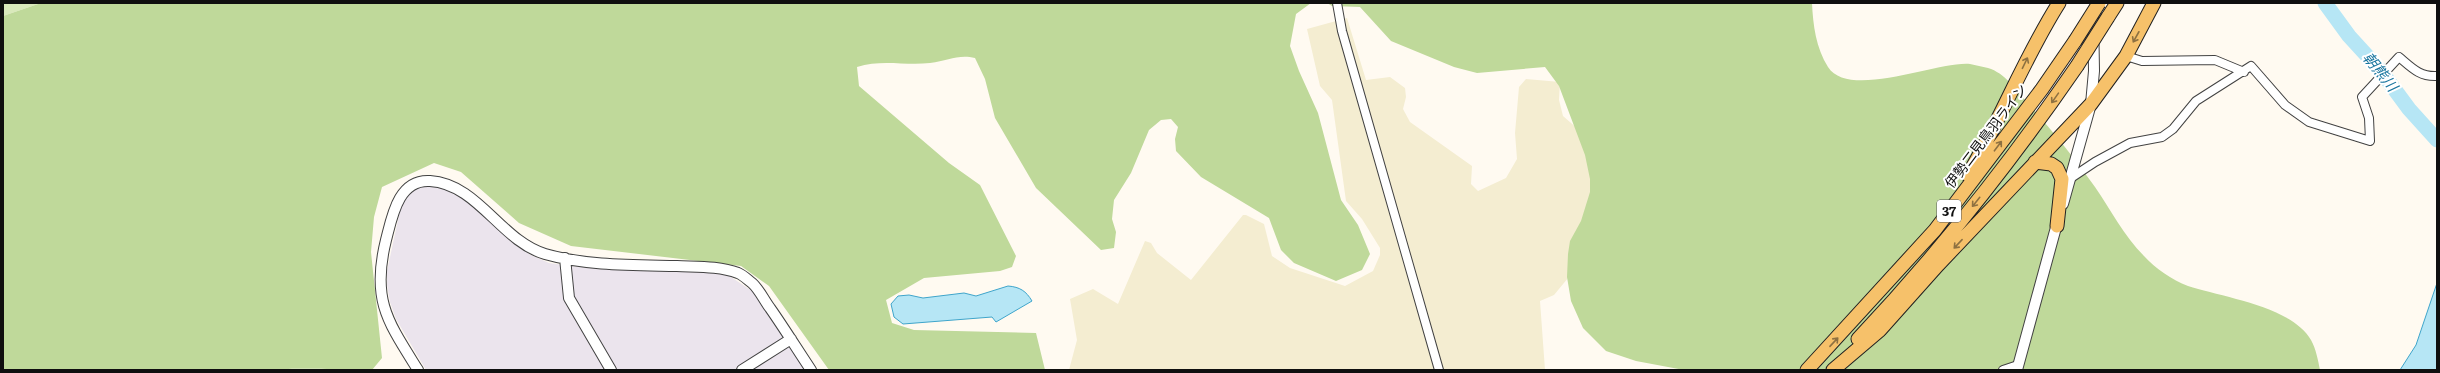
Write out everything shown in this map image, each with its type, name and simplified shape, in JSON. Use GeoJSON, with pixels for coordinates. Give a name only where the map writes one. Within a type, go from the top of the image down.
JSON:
{"type":"FeatureCollection","features":[{"type":"Feature","properties":{"kind":"main road"},"geometry":{"type":"LineString","coordinates":[[1905,264],[1965,179],[1981,152],[2036,41],[2059,3]]}},
{"type":"Feature","properties":{"kind":"main road","name":"伊勢二見鳥羽ライン"},"geometry":{"type":"LineString","coordinates":[[1807,370],[1935,230],[2042,89],[2099,3]]}},
{"type":"Feature","properties":{"kind":"main road","name":"37"},"geometry":{"type":"LineString","coordinates":[[1829,370],[1887,309],[1996,178],[2077,66],[2117,3]]}},
{"type":"Feature","properties":{"kind":"main road"},"geometry":{"type":"LineString","coordinates":[[1833,370],[1880,330],[2035,162],[2091,104],[2126,56],[2154,3]]}},
{"type":"Feature","properties":{"kind":"main road"},"geometry":{"type":"LineString","coordinates":[[2035,162],[2052,164],[2062,179],[2057,226]]}},
{"type":"Feature","properties":{"kind":"street"},"geometry":{"type":"LineString","coordinates":[[1337,3],[1342,31],[1438,370]]}},
{"type":"Feature","properties":{"kind":"street"},"geometry":{"type":"LineString","coordinates":[[2003,370],[2018,367],[2091,104],[2094,71],[2092,3]]}},
{"type":"Feature","properties":{"kind":"street"},"geometry":{"type":"LineString","coordinates":[[2126,56],[2142,61],[2215,60],[2244,72]]}},
{"type":"Feature","properties":{"kind":"street"},"geometry":{"type":"LineString","coordinates":[[2071,178],[2126,145],[2141,140],[2162,137],[2173,129],[2196,101],[2244,72],[2251,66],[2284,105],[2309,122],[2370,141],[2369,118],[2362,97],[2399,57],[2416,71],[2425,76],[2437,76]]}},
{"type":"Feature","properties":{"kind":"street"},"geometry":{"type":"LineString","coordinates":[[418,370],[386,315],[381,294],[383,253],[395,206],[404,190],[422,181],[442,182],[461,191],[524,244],[545,254],[585,261],[710,268],[738,273],[754,284],[811,370]]}},
{"type":"Feature","properties":{"kind":"street"},"geometry":{"type":"LineString","coordinates":[[565,258],[569,298],[610,370]]}},
{"type":"Feature","properties":{"kind":"street"},"geometry":{"type":"LineString","coordinates":[[742,370],[791,339]]}},
{"type":"Feature","properties":{"kind":"shaded area"},"geometry":{"type":"Polygon","coordinates":[[[1347,18],[1366,80],[1390,77],[1405,88],[1406,97],[1403,109],[1410,122],[1472,166],[1471,184],[1478,191],[1506,178],[1517,159],[1515,133],[1519,87],[1526,79],[1560,82],[1559,100],[1563,116],[1594,143],[1587,255],[1554,295],[1540,301],[1545,370],[1069,370],[1077,340],[1070,299],[1093,289],[1118,304],[1145,241],[1151,243],[1157,253],[1191,280],[1243,215],[1246,215],[1264,224],[1272,256],[1290,268],[1345,286],[1373,271],[1380,255],[1380,248],[1362,219],[1346,201],[1332,100],[1320,86],[1307,29],[1347,18]]]}},
{"type":"Feature","properties":{"kind":"shaded area"},"geometry":{"type":"Polygon","coordinates":[[[415,185],[450,185],[529,254],[549,263],[579,267],[711,271],[728,275],[758,295],[805,370],[426,370],[396,319],[390,302],[387,285],[387,271],[401,206],[407,194],[415,185]]]}},
{"type":"Feature","properties":{"kind":"green space"},"geometry":{"type":"Polygon","coordinates":[[[3,3],[41,3],[3,16],[3,3]]]}},
{"type":"Feature","properties":{"kind":"green space"},"geometry":{"type":"Polygon","coordinates":[[[41,3],[1311,3],[1296,14],[1290,46],[1299,71],[1318,113],[1341,200],[1358,225],[1370,254],[1362,270],[1336,281],[1294,263],[1281,250],[1269,218],[1201,177],[1176,151],[1175,139],[1178,127],[1171,119],[1161,120],[1149,130],[1131,173],[1114,200],[1112,219],[1116,232],[1114,248],[1101,250],[1036,188],[995,118],[985,79],[975,58],[958,57],[921,64],[875,63],[857,67],[859,86],[949,163],[980,185],[1016,256],[1012,267],[1000,271],[924,278],[886,300],[892,323],[914,330],[1036,333],[1045,370],[829,370],[769,286],[741,266],[571,246],[519,223],[461,172],[434,163],[382,187],[374,217],[371,252],[382,358],[372,370],[3,370],[3,16],[41,3]]]}},
{"type":"Feature","properties":{"kind":"green space"},"geometry":{"type":"Polygon","coordinates":[[[1327,3],[1812,3],[1814,28],[1818,44],[1828,67],[1839,76],[1855,80],[1874,80],[1937,68],[1970,64],[1994,70],[2009,82],[2054,133],[2087,176],[2130,240],[2148,260],[2170,277],[2188,286],[2255,304],[2288,319],[2302,328],[2311,340],[2316,351],[2320,370],[1684,370],[1636,361],[1606,351],[1583,328],[1571,301],[1567,277],[1570,241],[1581,221],[1590,192],[1590,179],[1585,155],[1559,86],[1545,67],[1477,73],[1454,67],[1391,41],[1360,7],[1332,6],[1327,3]]]}},
{"type":"Feature","properties":{"kind":"water"},"geometry":{"type":"Polygon","coordinates":[[[2437,283],[2437,370],[2400,370],[2416,345],[2437,283]]]}},
{"type":"Feature","properties":{"kind":"water"},"geometry":{"type":"Polygon","coordinates":[[[1008,286],[1016,287],[1022,290],[1032,301],[996,322],[992,317],[903,324],[894,317],[891,304],[898,296],[909,295],[923,298],[964,293],[976,296],[1008,286]]]}},
{"type":"Feature","properties":{"kind":"waterway","name":"朝熊川"},"geometry":{"type":"LineString","coordinates":[[2325,3],[2349,36],[2381,71],[2409,109],[2437,140]]}}]}
